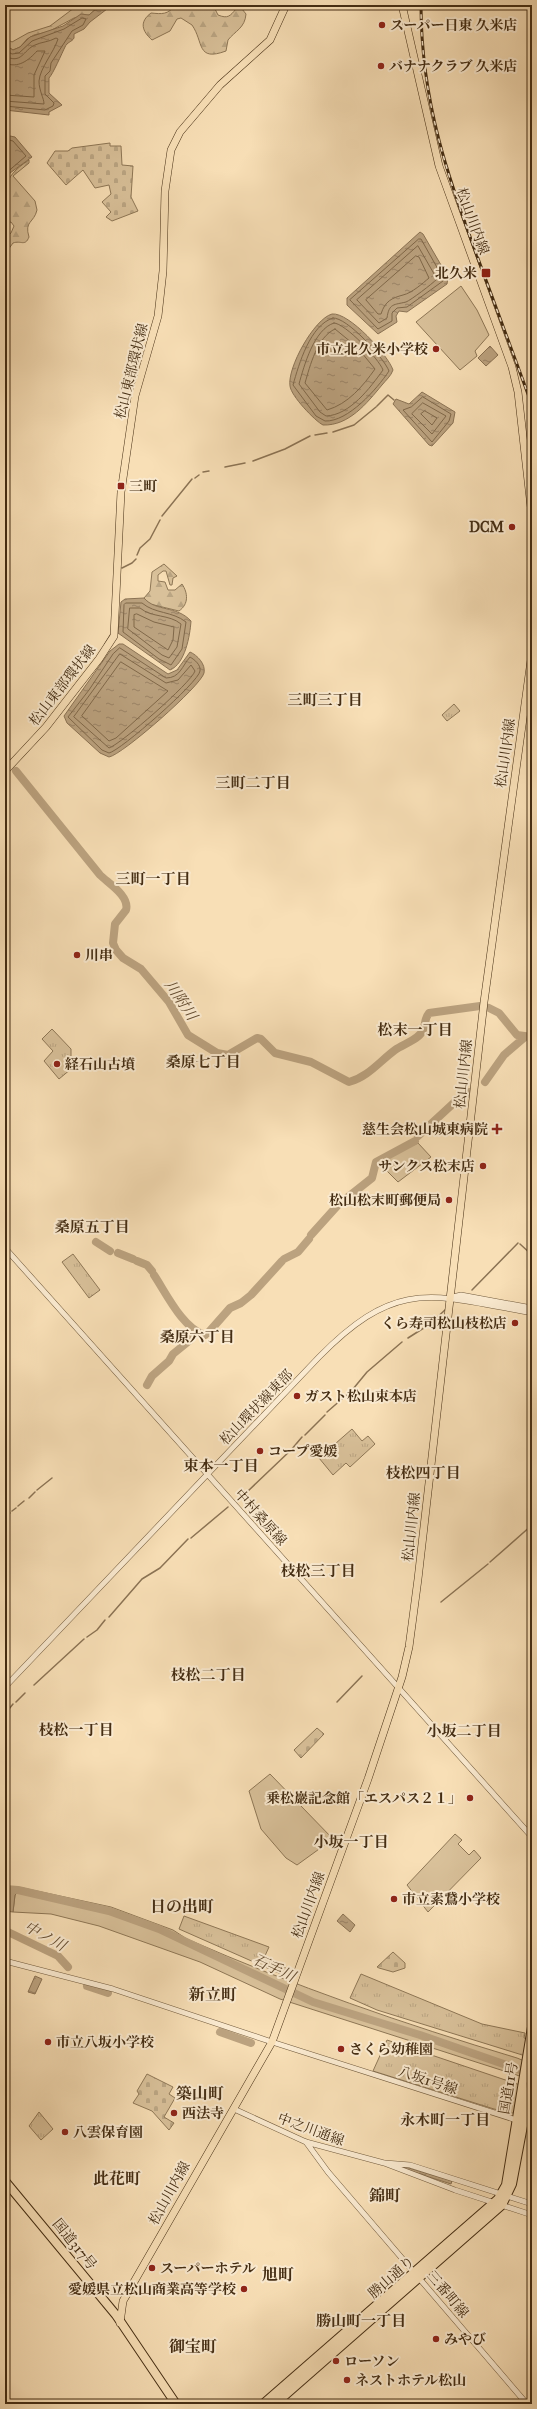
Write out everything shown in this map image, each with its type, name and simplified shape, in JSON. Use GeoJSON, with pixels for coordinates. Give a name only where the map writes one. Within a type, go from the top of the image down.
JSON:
{"type":"FeatureCollection","features":[{"type":"Feature","properties":{"kind":"highway","name":"国道11号"},"geometry":{"type":"LineString","coordinates":[[522,2123],[532,2027]]}},
{"type":"Feature","properties":{"kind":"highway","name":"国道11号"},"geometry":{"type":"LineString","coordinates":[[515,2155],[532,2078]]}},
{"type":"Feature","properties":{"kind":"highway","name":"勝山通り"},"geometry":{"type":"LineString","coordinates":[[275,2404],[499,2203],[504,2196],[515,2155]]}},
{"type":"Feature","properties":{"kind":"highway","name":"国道317号"},"geometry":{"type":"LineString","coordinates":[[5,2181],[67,2254],[120,2323],[176,2404]]}},
{"type":"Feature","properties":{"kind":"highway","name":"勝山通り"},"geometry":{"type":"LineString","coordinates":[[264,2404],[417,2276]]}},
{"type":"Feature","properties":{"kind":"main road","name":"松山東部環状線"},"geometry":{"type":"LineString","coordinates":[[5,771],[46,727],[100,659],[114,636],[121,492],[135,396],[158,316],[163,271],[166,180],[174,144],[184,126],[220,85],[270,40],[286,5]]}},
{"type":"Feature","properties":{"kind":"main road","name":"松山川内線"},"geometry":{"type":"LineString","coordinates":[[402,5],[439,166],[512,367],[518,392],[532,516]]}},
{"type":"Feature","properties":{"kind":"main road","name":"松山川内線"},"geometry":{"type":"LineString","coordinates":[[120,2323],[123,2301],[198,2167],[272,2042],[368,1779],[398,1688],[409,1647],[452,1297],[483,1010],[532,653]]}},
{"type":"Feature","properties":{"kind":"street","name":"中村桑原線"},"geometry":{"type":"LineString","coordinates":[[5,1248],[532,1837]]}},
{"type":"Feature","properties":{"kind":"street"},"geometry":{"type":"LineString","coordinates":[[452,1297],[461,1296],[532,1308]]}},
{"type":"Feature","properties":{"kind":"street","name":"松山環状線東部"},"geometry":{"type":"LineString","coordinates":[[5,1687],[320,1357],[357,1322],[375,1311],[405,1300],[423,1297],[452,1297]]}},
{"type":"Feature","properties":{"kind":"street"},"geometry":{"type":"LineString","coordinates":[[452,1297],[532,1313]]}},
{"type":"Feature","properties":{"kind":"street","name":"八坂1号線"},"geometry":{"type":"LineString","coordinates":[[5,1961],[113,1989],[522,2123]]}},
{"type":"Feature","properties":{"kind":"street","name":"中之川通線"},"geometry":{"type":"LineString","coordinates":[[234,2108],[306,2142],[384,2163],[403,2172],[532,2215]]}},
{"type":"Feature","properties":{"kind":"street","name":"三番町線"},"geometry":{"type":"LineString","coordinates":[[306,2142],[317,2158],[527,2404]]}},
{"type":"Feature","properties":{"kind":"street","name":"中之川通線"},"geometry":{"type":"LineString","coordinates":[[384,2163],[410,2165],[532,2204]]}},
{"type":"Feature","properties":{"kind":"green space"},"geometry":{"type":"Polygon","coordinates":[[[78,5],[112,5],[107,9],[104,7],[97,8],[89,15],[74,18],[48,32],[34,35],[27,39],[20,47],[13,50],[5,45],[5,38],[12,42],[28,33],[50,26],[78,5]]]}},
{"type":"Feature","properties":{"kind":"green space"},"geometry":{"type":"Polygon","coordinates":[[[175,5],[213,5],[218,15],[224,17],[230,15],[236,9],[242,9],[246,14],[242,26],[228,40],[226,51],[210,54],[205,52],[202,48],[196,31],[192,25],[181,18],[177,19],[170,31],[152,40],[146,33],[143,23],[147,16],[151,13],[162,14],[170,11],[175,5]]]}},
{"type":"Feature","properties":{"kind":"green space"},"geometry":{"type":"Polygon","coordinates":[[[110,143],[110,146],[121,146],[122,165],[133,166],[131,197],[138,211],[112,221],[106,217],[111,212],[102,202],[111,194],[109,185],[95,188],[83,170],[66,185],[47,163],[55,151],[68,151],[72,148],[110,143]]]}},
{"type":"Feature","properties":{"kind":"green space"},"geometry":{"type":"Polygon","coordinates":[[[29,160],[29,163],[13,176],[35,201],[37,210],[36,214],[29,225],[29,237],[26,242],[13,243],[5,254],[5,238],[11,233],[14,226],[11,222],[5,223],[6,186],[13,173],[29,160]]]}},
{"type":"Feature","properties":{"kind":"green space"},"geometry":{"type":"Polygon","coordinates":[[[461,286],[477,310],[489,335],[475,351],[477,356],[460,370],[416,322],[461,286]]]}},
{"type":"Feature","properties":{"kind":"green space"},"geometry":{"type":"Polygon","coordinates":[[[164,564],[177,576],[173,578],[172,585],[170,585],[166,571],[163,571],[158,575],[158,581],[165,582],[168,590],[175,590],[182,584],[185,591],[186,602],[179,611],[150,604],[144,598],[150,591],[152,572],[164,564]]]}},
{"type":"Feature","properties":{"kind":"green space"},"geometry":{"type":"Polygon","coordinates":[[[454,704],[460,711],[447,721],[442,715],[454,704]]]}},
{"type":"Feature","properties":{"kind":"green space"},"geometry":{"type":"Polygon","coordinates":[[[52,1029],[71,1049],[71,1069],[59,1079],[44,1061],[53,1051],[42,1039],[52,1029]]]}},
{"type":"Feature","properties":{"kind":"green space"},"geometry":{"type":"Polygon","coordinates":[[[418,1143],[431,1157],[398,1182],[381,1165],[383,1161],[391,1155],[418,1143]]]}},
{"type":"Feature","properties":{"kind":"green space"},"geometry":{"type":"Polygon","coordinates":[[[73,1254],[100,1290],[89,1298],[62,1262],[73,1254]]]}},
{"type":"Feature","properties":{"kind":"green space"},"geometry":{"type":"Polygon","coordinates":[[[352,1429],[362,1441],[368,1436],[375,1444],[350,1467],[346,1463],[333,1475],[319,1458],[352,1429]]]}},
{"type":"Feature","properties":{"kind":"green space"},"geometry":{"type":"Polygon","coordinates":[[[317,1728],[324,1734],[301,1758],[294,1750],[317,1728]]]}},
{"type":"Feature","properties":{"kind":"green space"},"geometry":{"type":"Polygon","coordinates":[[[270,1774],[333,1839],[297,1865],[286,1858],[261,1829],[249,1791],[270,1774]]]}},
{"type":"Feature","properties":{"kind":"green space"},"geometry":{"type":"Polygon","coordinates":[[[455,1834],[462,1840],[458,1844],[469,1855],[474,1850],[481,1858],[428,1912],[407,1885],[455,1834]]]}},
{"type":"Feature","properties":{"kind":"green space"},"geometry":{"type":"Polygon","coordinates":[[[23,1888],[111,1907],[173,1930],[187,1939],[268,1973],[391,2018],[517,2058],[532,2064],[532,2080],[280,1999],[200,1962],[99,1926],[51,1914],[13,1912],[15,1895],[18,1892],[32,1893],[23,1888]]]}},
{"type":"Feature","properties":{"kind":"green space"},"geometry":{"type":"Polygon","coordinates":[[[184,1916],[269,1947],[264,1958],[292,1971],[290,1978],[179,1929],[184,1916]]]}},
{"type":"Feature","properties":{"kind":"green space"},"geometry":{"type":"Polygon","coordinates":[[[393,1952],[405,1963],[405,1968],[393,1972],[377,1967],[393,1952]]]}},
{"type":"Feature","properties":{"kind":"green space"},"geometry":{"type":"Polygon","coordinates":[[[361,1974],[482,2024],[525,2033],[524,2038],[532,2040],[532,2058],[377,2010],[350,1998],[361,1974]]]}},
{"type":"Feature","properties":{"kind":"green space"},"geometry":{"type":"Polygon","coordinates":[[[387,2040],[532,2089],[532,2123],[531,2117],[494,2109],[373,2071],[387,2040]]]}},
{"type":"Feature","properties":{"kind":"green space"},"geometry":{"type":"Polygon","coordinates":[[[147,2074],[173,2087],[169,2094],[175,2098],[164,2117],[174,2123],[169,2130],[152,2111],[133,2103],[139,2094],[137,2091],[147,2074]]]}},
{"type":"Feature","properties":{"kind":"green space"},"geometry":{"type":"Polygon","coordinates":[[[39,2112],[53,2129],[41,2140],[29,2126],[39,2112]]]}},
{"type":"Feature","properties":{"kind":"water"},"geometry":{"type":"Polygon","coordinates":[[[104,7],[107,9],[90,22],[84,29],[74,34],[74,38],[66,45],[49,78],[49,93],[62,105],[49,112],[49,115],[5,110],[5,45],[13,50],[20,47],[30,37],[63,26],[81,14],[89,15],[97,8],[104,7]]]}},
{"type":"Feature","properties":{"kind":"water"},"geometry":{"type":"Polygon","coordinates":[[[5,135],[15,137],[32,157],[10,173],[5,182],[5,135]]]}},
{"type":"Feature","properties":{"kind":"water"},"geometry":{"type":"Polygon","coordinates":[[[420,232],[423,234],[448,277],[447,284],[407,312],[399,311],[396,316],[397,322],[378,334],[347,305],[347,298],[420,232]]]}},
{"type":"Feature","properties":{"kind":"water"},"geometry":{"type":"Polygon","coordinates":[[[332,314],[339,315],[348,320],[367,336],[384,355],[393,370],[390,376],[357,412],[341,422],[323,425],[309,414],[294,396],[290,386],[290,378],[297,357],[310,334],[317,325],[332,314]]]}},
{"type":"Feature","properties":{"kind":"water"},"geometry":{"type":"Polygon","coordinates":[[[490,346],[498,355],[486,366],[478,358],[490,346]]]}},
{"type":"Feature","properties":{"kind":"water"},"geometry":{"type":"Polygon","coordinates":[[[422,392],[455,412],[453,423],[432,446],[429,445],[393,404],[396,399],[409,404],[422,392]]]}},
{"type":"Feature","properties":{"kind":"water"},"geometry":{"type":"Polygon","coordinates":[[[144,598],[154,605],[173,610],[191,621],[188,642],[183,656],[175,667],[170,670],[118,633],[121,602],[125,599],[144,598]]]}},
{"type":"Feature","properties":{"kind":"water"},"geometry":{"type":"Polygon","coordinates":[[[119,644],[123,644],[168,674],[177,670],[190,652],[200,660],[204,666],[204,673],[200,680],[176,705],[129,745],[109,757],[100,753],[67,723],[64,716],[110,651],[119,644]]]}},
{"type":"Feature","properties":{"kind":"water"},"geometry":{"type":"Polygon","coordinates":[[[5,1887],[23,1888],[33,1894],[18,1892],[15,1895],[13,1912],[5,1911],[5,1887]]]}},
{"type":"Feature","properties":{"kind":"water"},"geometry":{"type":"Polygon","coordinates":[[[343,1914],[355,1925],[350,1932],[337,1921],[343,1914]]]}},
{"type":"Feature","properties":{"kind":"water"},"geometry":{"type":"Polygon","coordinates":[[[35,1976],[42,1979],[35,1994],[28,1992],[35,1976]]]}},
{"type":"Feature","properties":{"kind":"water"},"geometry":{"type":"Polygon","coordinates":[[[402,2166],[452,2181],[451,2184],[401,2168],[402,2166]]]}},
{"type":"Feature","properties":{"kind":"waterway"},"geometry":{"type":"LineString","coordinates":[[377,406],[388,395],[394,400]]}},
{"type":"Feature","properties":{"kind":"waterway"},"geometry":{"type":"LineString","coordinates":[[333,432],[354,425],[376,407]]}},
{"type":"Feature","properties":{"kind":"waterway"},"geometry":{"type":"LineString","coordinates":[[315,435],[327,433]]}},
{"type":"Feature","properties":{"kind":"waterway"},"geometry":{"type":"LineString","coordinates":[[253,461],[285,449],[310,436]]}},
{"type":"Feature","properties":{"kind":"waterway"},"geometry":{"type":"LineString","coordinates":[[225,467],[245,463]]}},
{"type":"Feature","properties":{"kind":"waterway"},"geometry":{"type":"LineString","coordinates":[[203,472],[209,471]]}},
{"type":"Feature","properties":{"kind":"waterway"},"geometry":{"type":"LineString","coordinates":[[195,478],[199,475]]}},
{"type":"Feature","properties":{"kind":"waterway"},"geometry":{"type":"LineString","coordinates":[[162,516],[192,479]]}},
{"type":"Feature","properties":{"kind":"waterway"},"geometry":{"type":"LineString","coordinates":[[137,555],[140,548],[150,539],[160,520]]}},
{"type":"Feature","properties":{"kind":"waterway"},"geometry":{"type":"LineString","coordinates":[[122,568],[132,563],[136,559]]}},
{"type":"Feature","properties":{"kind":"waterway"},"geometry":{"type":"LineString","coordinates":[[105,644],[111,634]]}},
{"type":"Feature","properties":{"kind":"waterway","name":"川附川"},"geometry":{"type":"LineString","coordinates":[[16,771],[100,875],[118,890],[125,900],[126,910],[115,924],[113,943],[116,950],[123,958],[141,969],[169,1002],[188,1035],[217,1053],[228,1055],[257,1038],[261,1039],[275,1053],[311,1062],[349,1082],[356,1080],[374,1068],[395,1050],[418,1036],[423,1030],[426,1017],[429,1013],[480,1006]]}},
{"type":"Feature","properties":{"kind":"waterway","name":"川附川"},"geometry":{"type":"LineString","coordinates":[[489,1008],[499,1013],[517,1035],[532,1037]]}},
{"type":"Feature","properties":{"kind":"waterway"},"geometry":{"type":"LineString","coordinates":[[485,1082],[504,1055],[525,1037]]}},
{"type":"Feature","properties":{"kind":"waterway"},"geometry":{"type":"LineString","coordinates":[[418,1136],[457,1100],[470,1092]]}},
{"type":"Feature","properties":{"kind":"waterway"},"geometry":{"type":"LineString","coordinates":[[311,1235],[338,1205],[372,1178],[376,1162],[415,1141]]}},
{"type":"Feature","properties":{"kind":"waterway"},"geometry":{"type":"LineString","coordinates":[[284,1259],[298,1252],[309,1239]]}},
{"type":"Feature","properties":{"kind":"waterway"},"geometry":{"type":"LineString","coordinates":[[96,1242],[110,1251]]}},
{"type":"Feature","properties":{"kind":"waterway"},"geometry":{"type":"LineString","coordinates":[[472,1290],[518,1243]]}},
{"type":"Feature","properties":{"kind":"waterway"},"geometry":{"type":"LineString","coordinates":[[520,1244],[532,1255]]}},
{"type":"Feature","properties":{"kind":"waterway"},"geometry":{"type":"LineString","coordinates":[[118,1253],[133,1259]]}},
{"type":"Feature","properties":{"kind":"waterway"},"geometry":{"type":"LineString","coordinates":[[137,1261],[147,1265],[152,1271]]}},
{"type":"Feature","properties":{"kind":"waterway"},"geometry":{"type":"LineString","coordinates":[[208,1333],[230,1308],[241,1303],[251,1295],[282,1261]]}},
{"type":"Feature","properties":{"kind":"waterway"},"geometry":{"type":"LineString","coordinates":[[154,1275],[182,1318],[189,1326],[205,1335]]}},
{"type":"Feature","properties":{"kind":"waterway"},"geometry":{"type":"LineString","coordinates":[[408,1338],[430,1324],[446,1309]]}},
{"type":"Feature","properties":{"kind":"waterway"},"geometry":{"type":"LineString","coordinates":[[147,1385],[152,1376],[196,1333]]}},
{"type":"Feature","properties":{"kind":"waterway"},"geometry":{"type":"LineString","coordinates":[[353,1389],[367,1372],[402,1342]]}},
{"type":"Feature","properties":{"kind":"waterway"},"geometry":{"type":"LineString","coordinates":[[327,1412],[350,1392]]}},
{"type":"Feature","properties":{"kind":"waterway"},"geometry":{"type":"LineString","coordinates":[[305,1435],[325,1415]]}},
{"type":"Feature","properties":{"kind":"waterway"},"geometry":{"type":"LineString","coordinates":[[247,1492],[291,1450],[302,1437]]}},
{"type":"Feature","properties":{"kind":"waterway"},"geometry":{"type":"LineString","coordinates":[[37,1490],[52,1478]]}},
{"type":"Feature","properties":{"kind":"waterway"},"geometry":{"type":"LineString","coordinates":[[29,1498],[35,1492]]}},
{"type":"Feature","properties":{"kind":"waterway"},"geometry":{"type":"LineString","coordinates":[[238,1499],[244,1494]]}},
{"type":"Feature","properties":{"kind":"waterway"},"geometry":{"type":"LineString","coordinates":[[18,1506],[24,1501]]}},
{"type":"Feature","properties":{"kind":"waterway"},"geometry":{"type":"LineString","coordinates":[[191,1538],[228,1507]]}},
{"type":"Feature","properties":{"kind":"waterway"},"geometry":{"type":"LineString","coordinates":[[12,1511],[16,1508]]}},
{"type":"Feature","properties":{"kind":"waterway"},"geometry":{"type":"LineString","coordinates":[[6,1516],[10,1513]]}},
{"type":"Feature","properties":{"kind":"waterway"},"geometry":{"type":"LineString","coordinates":[[490,1562],[532,1525]]}},
{"type":"Feature","properties":{"kind":"waterway"},"geometry":{"type":"LineString","coordinates":[[109,1617],[142,1579],[160,1568],[188,1539]]}},
{"type":"Feature","properties":{"kind":"waterway"},"geometry":{"type":"LineString","coordinates":[[441,1602],[488,1564]]}},
{"type":"Feature","properties":{"kind":"waterway"},"geometry":{"type":"LineString","coordinates":[[87,1637],[97,1630],[105,1620]]}},
{"type":"Feature","properties":{"kind":"waterway"},"geometry":{"type":"LineString","coordinates":[[34,1685],[84,1639]]}},
{"type":"Feature","properties":{"kind":"waterway"},"geometry":{"type":"LineString","coordinates":[[337,1702],[362,1676]]}},
{"type":"Feature","properties":{"kind":"waterway"},"geometry":{"type":"LineString","coordinates":[[16,1702],[25,1693]]}},
{"type":"Feature","properties":{"kind":"waterway"},"geometry":{"type":"LineString","coordinates":[[5,1714],[13,1704]]}},
{"type":"Feature","properties":{"kind":"waterway","name":"石手川"},"geometry":{"type":"LineString","coordinates":[[5,1889],[18,1890],[109,1911],[159,1929],[313,2002],[420,2035],[532,2074]]}},
{"type":"Feature","properties":{"kind":"waterway","name":"中ノ川"},"geometry":{"type":"LineString","coordinates":[[6,1931],[58,1956],[68,1967]]}},
{"type":"Feature","properties":{"kind":"waterway","name":"中ノ川"},"geometry":{"type":"LineString","coordinates":[[87,1986],[108,1993]]}},
{"type":"Feature","properties":{"kind":"waterway","name":"中ノ川"},"geometry":{"type":"LineString","coordinates":[[220,2032],[251,2043]]}},
{"type":"Feature","properties":{"kind":"railway"},"geometry":{"type":"LineString","coordinates":[[421,5],[422,41],[426,75],[439,141],[459,206],[532,405]]}},
{"type":"Feature","properties":{"kind":"place","name":"スーパー日東 久米店"},"geometry":{"type":"Point","coordinates":[382,25]}},
{"type":"Feature","properties":{"kind":"place","name":"バナナクラブ 久米店"},"geometry":{"type":"Point","coordinates":[381,66]}},
{"type":"Feature","properties":{"kind":"place","name":"北久米"},"geometry":{"type":"Point","coordinates":[486,273]}},
{"type":"Feature","properties":{"kind":"place","name":"市立北久米小学校"},"geometry":{"type":"Point","coordinates":[436,349]}},
{"type":"Feature","properties":{"kind":"place","name":"三町"},"geometry":{"type":"Point","coordinates":[121,486]}},
{"type":"Feature","properties":{"kind":"place","name":"DCM"},"geometry":{"type":"Point","coordinates":[512,527]}},
{"type":"Feature","properties":{"kind":"place","name":"川串"},"geometry":{"type":"Point","coordinates":[77,955]}},
{"type":"Feature","properties":{"kind":"place","name":"経石山古墳"},"geometry":{"type":"Point","coordinates":[57,1064]}},
{"type":"Feature","properties":{"kind":"place","name":"慈生会松山城東病院"},"geometry":{"type":"Point","coordinates":[497,1129]}},
{"type":"Feature","properties":{"kind":"place","name":"サンクス松末店"},"geometry":{"type":"Point","coordinates":[483,1166]}},
{"type":"Feature","properties":{"kind":"place","name":"松山松末町郵便局"},"geometry":{"type":"Point","coordinates":[449,1200]}},
{"type":"Feature","properties":{"kind":"place","name":"くら寿司松山枝松店"},"geometry":{"type":"Point","coordinates":[515,1323]}},
{"type":"Feature","properties":{"kind":"place","name":"ガスト松山束本店"},"geometry":{"type":"Point","coordinates":[297,1396]}},
{"type":"Feature","properties":{"kind":"place","name":"コープ愛媛"},"geometry":{"type":"Point","coordinates":[260,1451]}},
{"type":"Feature","properties":{"kind":"place","name":"乗松巖記念館「エスパス２１」"},"geometry":{"type":"Point","coordinates":[470,1798]}},
{"type":"Feature","properties":{"kind":"place","name":"市立素鵞小学校"},"geometry":{"type":"Point","coordinates":[394,1899]}},
{"type":"Feature","properties":{"kind":"place","name":"市立八坂小学校"},"geometry":{"type":"Point","coordinates":[48,2042]}},
{"type":"Feature","properties":{"kind":"place","name":"さくら幼稚園"},"geometry":{"type":"Point","coordinates":[341,2049]}},
{"type":"Feature","properties":{"kind":"place","name":"西法寺"},"geometry":{"type":"Point","coordinates":[174,2113]}},
{"type":"Feature","properties":{"kind":"place","name":"八雲保育園"},"geometry":{"type":"Point","coordinates":[65,2132]}},
{"type":"Feature","properties":{"kind":"place","name":"スーパーホテル"},"geometry":{"type":"Point","coordinates":[152,2268]}},
{"type":"Feature","properties":{"kind":"place","name":"愛媛県立松山商業高等学校"},"geometry":{"type":"Point","coordinates":[244,2289]}},
{"type":"Feature","properties":{"kind":"place","name":"みやび"},"geometry":{"type":"Point","coordinates":[436,2339]}},
{"type":"Feature","properties":{"kind":"place","name":"ローソン"},"geometry":{"type":"Point","coordinates":[336,2361]}},
{"type":"Feature","properties":{"kind":"place","name":"ネストホテル松山"},"geometry":{"type":"Point","coordinates":[347,2380]}},
{"type":"Feature","properties":{"kind":"district","name":"三町三丁目"},"geometry":{"type":"Point","coordinates":[325,700]}},
{"type":"Feature","properties":{"kind":"district","name":"三町二丁目"},"geometry":{"type":"Point","coordinates":[253,783]}},
{"type":"Feature","properties":{"kind":"district","name":"三町一丁目"},"geometry":{"type":"Point","coordinates":[153,879]}},
{"type":"Feature","properties":{"kind":"district","name":"松末一丁目"},"geometry":{"type":"Point","coordinates":[415,1030]}},
{"type":"Feature","properties":{"kind":"district","name":"桑原七丁目"},"geometry":{"type":"Point","coordinates":[203,1062]}},
{"type":"Feature","properties":{"kind":"district","name":"桑原五丁目"},"geometry":{"type":"Point","coordinates":[92,1227]}},
{"type":"Feature","properties":{"kind":"district","name":"桑原六丁目"},"geometry":{"type":"Point","coordinates":[197,1337]}},
{"type":"Feature","properties":{"kind":"district","name":"束本一丁目"},"geometry":{"type":"Point","coordinates":[221,1466]}},
{"type":"Feature","properties":{"kind":"district","name":"枝松四丁目"},"geometry":{"type":"Point","coordinates":[423,1473]}},
{"type":"Feature","properties":{"kind":"district","name":"枝松三丁目"},"geometry":{"type":"Point","coordinates":[318,1571]}},
{"type":"Feature","properties":{"kind":"district","name":"枝松二丁目"},"geometry":{"type":"Point","coordinates":[208,1675]}},
{"type":"Feature","properties":{"kind":"district","name":"枝松一丁目"},"geometry":{"type":"Point","coordinates":[76,1730]}},
{"type":"Feature","properties":{"kind":"district","name":"小坂二丁目"},"geometry":{"type":"Point","coordinates":[464,1731]}},
{"type":"Feature","properties":{"kind":"district","name":"小坂一丁目"},"geometry":{"type":"Point","coordinates":[351,1842]}},
{"type":"Feature","properties":{"kind":"district","name":"日の出町"},"geometry":{"type":"Point","coordinates":[182,1906]}},
{"type":"Feature","properties":{"kind":"district","name":"新立町"},"geometry":{"type":"Point","coordinates":[213,1994]}},
{"type":"Feature","properties":{"kind":"district","name":"築山町"},"geometry":{"type":"Point","coordinates":[200,2093]}},
{"type":"Feature","properties":{"kind":"district","name":"永木町一丁目"},"geometry":{"type":"Point","coordinates":[445,2120]}},
{"type":"Feature","properties":{"kind":"district","name":"此花町"},"geometry":{"type":"Point","coordinates":[117,2178]}},
{"type":"Feature","properties":{"kind":"district","name":"錦町"},"geometry":{"type":"Point","coordinates":[385,2195]}},
{"type":"Feature","properties":{"kind":"district","name":"旭町"},"geometry":{"type":"Point","coordinates":[278,2274]}},
{"type":"Feature","properties":{"kind":"district","name":"勝山町一丁目"},"geometry":{"type":"Point","coordinates":[361,2321]}},
{"type":"Feature","properties":{"kind":"district","name":"御宝町"},"geometry":{"type":"Point","coordinates":[193,2346]}}]}
